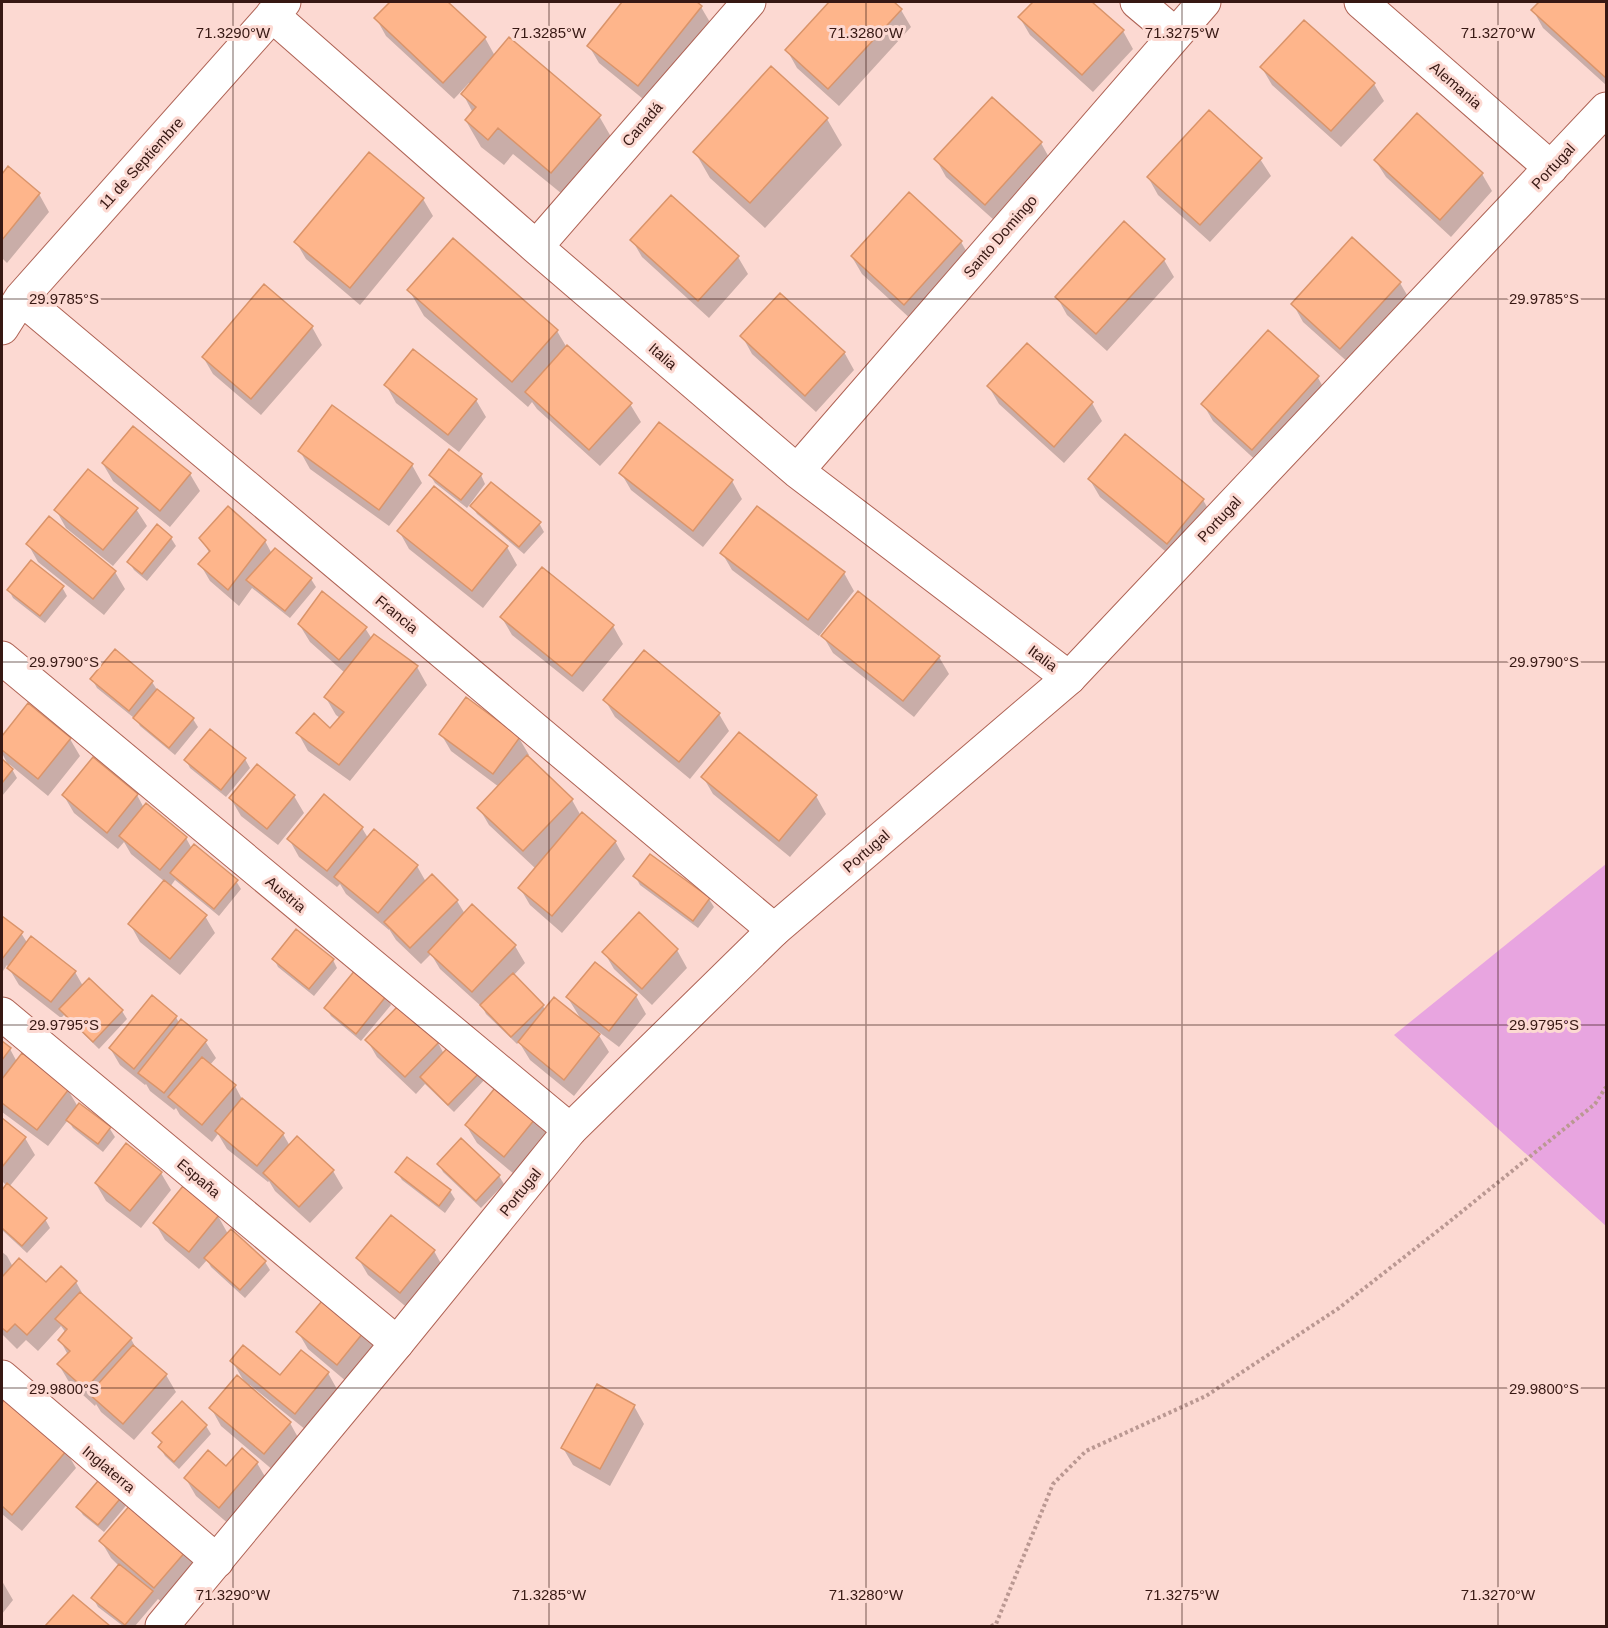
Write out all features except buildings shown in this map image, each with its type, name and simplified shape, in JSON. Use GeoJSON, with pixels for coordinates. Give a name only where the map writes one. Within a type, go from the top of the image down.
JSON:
{"type":"FeatureCollection","features":[{"type":"Feature","properties":{"kind":"street","name":"Canadá"},"geometry":{"type":"LineString","coordinates":[[536,247],[749,2]]}},
{"type":"Feature","properties":{"kind":"street"},"geometry":{"type":"LineString","coordinates":[[1137,2],[1175,34]]}},
{"type":"Feature","properties":{"kind":"street","name":"Santo Domingo"},"geometry":{"type":"LineString","coordinates":[[797,471],[1204,2]]}},
{"type":"Feature","properties":{"kind":"street","name":"Alemania"},"geometry":{"type":"LineString","coordinates":[[1361,2],[1551,168]]}},
{"type":"Feature","properties":{"kind":"street","name":"Italia"},"geometry":{"type":"LineString","coordinates":[[278,8],[536,247],[797,471],[1069,678]]}},
{"type":"Feature","properties":{"kind":"street","name":"11 de Septiembre"},"geometry":{"type":"LineString","coordinates":[[2,328],[21,298],[278,8]]}},
{"type":"Feature","properties":{"kind":"street","name":"Portugal"},"geometry":{"type":"LineString","coordinates":[[162,1626],[570,1130],[774,930],[1069,678],[1606,109]]}},
{"type":"Feature","properties":{"kind":"street","name":"Francia"},"geometry":{"type":"LineString","coordinates":[[21,298],[774,930]]}},
{"type":"Feature","properties":{"kind":"street","name":"Austria"},"geometry":{"type":"LineString","coordinates":[[2,658],[570,1130]]}},
{"type":"Feature","properties":{"kind":"street","name":"España"},"geometry":{"type":"LineString","coordinates":[[2,1014],[397,1342]]}},
{"type":"Feature","properties":{"kind":"street","name":"Inglaterra"},"geometry":{"type":"LineString","coordinates":[[2,1377],[217,1560]]}},
{"type":"Feature","properties":{"kind":"path"},"geometry":{"type":"LineString","coordinates":[[991,1626],[996,1624],[1053,1484],[1086,1451],[1206,1396],[1339,1308],[1595,1104],[1606,1087]]}},
{"type":"Feature","properties":{"kind":"shaded area"},"geometry":{"type":"Polygon","coordinates":[[[1606,864],[1606,1226],[1394,1035],[1606,864]]]}}]}
